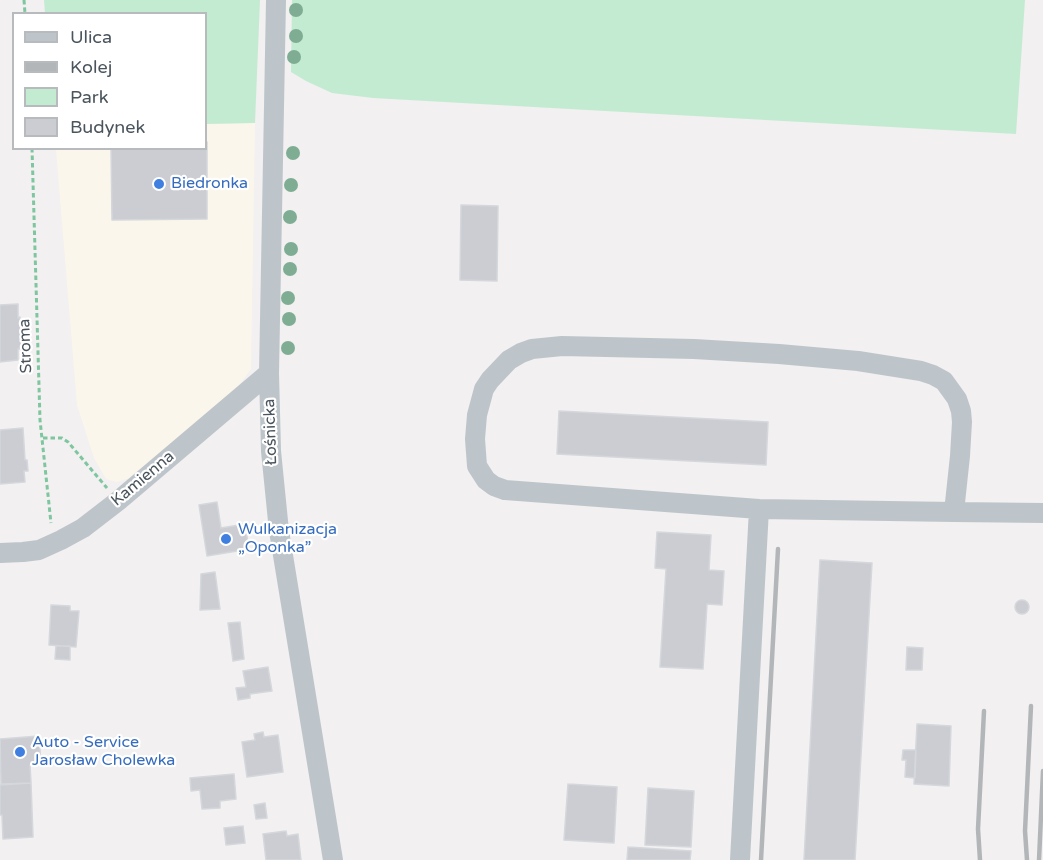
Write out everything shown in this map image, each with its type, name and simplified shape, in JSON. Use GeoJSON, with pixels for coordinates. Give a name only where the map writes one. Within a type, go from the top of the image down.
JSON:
{"type":"FeatureCollection","features":[{"type":"Feature","properties":{"kind":"street","name":"Łośnicka"},"geometry":{"type":"LineString","coordinates":[[276,0],[269,373],[271,451],[279,531],[333,860]]}},
{"type":"Feature","properties":{"kind":"street"},"geometry":{"type":"LineString","coordinates":[[954,512],[960,456],[961,411],[957,399],[944,381],[921,371],[858,361],[694,349],[562,346],[532,349],[521,353],[498,370],[484,389],[477,416],[475,439],[477,466],[481,474],[494,486],[505,490],[759,509],[954,512],[1043,513]]}},
{"type":"Feature","properties":{"kind":"street","name":"Kamienna"},"geometry":{"type":"LineString","coordinates":[[0,553],[39,550],[83,528],[269,373]]}},
{"type":"Feature","properties":{"kind":"street"},"geometry":{"type":"LineString","coordinates":[[740,860],[759,509]]}},
{"type":"Feature","properties":{"kind":"path","name":"Stroma"},"geometry":{"type":"LineString","coordinates":[[32,150],[40,420],[49,515],[54,543]]}},
{"type":"Feature","properties":{"kind":"path"},"geometry":{"type":"LineString","coordinates":[[42,438],[62,438],[68,442],[118,501]]}},
{"type":"Feature","properties":{"kind":"shaded area"},"geometry":{"type":"Polygon","coordinates":[[[255,123],[251,369],[234,392],[133,477],[117,482],[106,479],[94,458],[77,405],[56,150],[207,150],[207,124],[255,123]]]}},
{"type":"Feature","properties":{"kind":"green space"},"geometry":{"type":"Polygon","coordinates":[[[44,0],[260,0],[255,123],[207,124],[207,12],[45,12],[44,0]]]}},
{"type":"Feature","properties":{"kind":"green space"},"geometry":{"type":"Polygon","coordinates":[[[292,0],[1025,0],[1016,134],[373,98],[332,93],[291,72],[292,0]]]}},
{"type":"Feature","properties":{"kind":"building","name":"Biedronka"},"geometry":{"type":"Polygon","coordinates":[[[111,150],[207,150],[207,219],[112,220],[111,150]]]}},
{"type":"Feature","properties":{"kind":"building"},"geometry":{"type":"Polygon","coordinates":[[[461,205],[498,206],[497,281],[460,280],[461,205]]]}},
{"type":"Feature","properties":{"kind":"building"},"geometry":{"type":"Polygon","coordinates":[[[18,304],[18,318],[20,317],[20,322],[23,322],[23,349],[18,349],[18,360],[0,362],[0,305],[18,304]]]}},
{"type":"Feature","properties":{"kind":"building"},"geometry":{"type":"Polygon","coordinates":[[[559,411],[768,422],[766,465],[557,454],[559,411]]]}},
{"type":"Feature","properties":{"kind":"building"},"geometry":{"type":"Polygon","coordinates":[[[23,428],[28,471],[24,471],[25,482],[0,484],[0,430],[23,428]]]}},
{"type":"Feature","properties":{"kind":"building","name":"Wulkanizacja „Oponka”"},"geometry":{"type":"Polygon","coordinates":[[[217,502],[221,528],[245,524],[249,549],[207,556],[199,505],[217,502]]]}},
{"type":"Feature","properties":{"kind":"building"},"geometry":{"type":"Polygon","coordinates":[[[657,532],[711,535],[709,570],[724,571],[722,605],[707,604],[703,669],[660,667],[666,569],[655,568],[657,532]]]}},
{"type":"Feature","properties":{"kind":"building"},"geometry":{"type":"Polygon","coordinates":[[[820,560],[872,563],[855,860],[804,860],[820,560]]]}},
{"type":"Feature","properties":{"kind":"building"},"geometry":{"type":"Polygon","coordinates":[[[215,572],[220,609],[200,610],[201,574],[215,572]]]}},
{"type":"Feature","properties":{"kind":"building"},"geometry":{"type":"Polygon","coordinates":[[[1019,600],[1025,600],[1029,607],[1025,614],[1019,614],[1015,610],[1015,604],[1019,600]]]}},
{"type":"Feature","properties":{"kind":"building"},"geometry":{"type":"Polygon","coordinates":[[[51,605],[70,606],[70,611],[79,611],[76,647],[49,645],[51,605]]]}},
{"type":"Feature","properties":{"kind":"building"},"geometry":{"type":"Polygon","coordinates":[[[240,622],[244,659],[233,661],[228,623],[240,622]]]}},
{"type":"Feature","properties":{"kind":"building"},"geometry":{"type":"Polygon","coordinates":[[[56,646],[70,646],[70,660],[55,659],[56,646]]]}},
{"type":"Feature","properties":{"kind":"building"},"geometry":{"type":"Polygon","coordinates":[[[907,647],[923,648],[922,670],[906,670],[907,647]]]}},
{"type":"Feature","properties":{"kind":"building"},"geometry":{"type":"Polygon","coordinates":[[[268,667],[272,691],[250,694],[250,698],[238,700],[236,688],[246,687],[243,671],[268,667]]]}},
{"type":"Feature","properties":{"kind":"building"},"geometry":{"type":"Polygon","coordinates":[[[917,724],[951,726],[949,786],[914,784],[917,724]]]}},
{"type":"Feature","properties":{"kind":"building"},"geometry":{"type":"Polygon","coordinates":[[[263,732],[264,737],[278,735],[283,772],[247,777],[242,742],[255,740],[254,734],[263,732]]]}},
{"type":"Feature","properties":{"kind":"building","name":"Auto - Service Jarosław Cholewka"},"geometry":{"type":"Polygon","coordinates":[[[39,736],[41,764],[30,765],[31,783],[1,784],[0,739],[39,736]]]}},
{"type":"Feature","properties":{"kind":"building"},"geometry":{"type":"Polygon","coordinates":[[[903,750],[916,750],[915,778],[905,777],[906,760],[902,760],[903,750]]]}},
{"type":"Feature","properties":{"kind":"building"},"geometry":{"type":"Polygon","coordinates":[[[234,774],[236,799],[220,801],[220,808],[202,809],[200,790],[191,791],[190,778],[234,774]]]}},
{"type":"Feature","properties":{"kind":"building"},"geometry":{"type":"Polygon","coordinates":[[[31,783],[33,837],[3,839],[0,785],[31,783]]]}},
{"type":"Feature","properties":{"kind":"building"},"geometry":{"type":"Polygon","coordinates":[[[568,784],[617,787],[614,843],[564,840],[568,784]]]}},
{"type":"Feature","properties":{"kind":"building"},"geometry":{"type":"Polygon","coordinates":[[[648,788],[694,791],[691,847],[645,845],[648,788]]]}},
{"type":"Feature","properties":{"kind":"building"},"geometry":{"type":"Polygon","coordinates":[[[265,803],[267,818],[256,819],[254,805],[265,803]]]}},
{"type":"Feature","properties":{"kind":"building"},"geometry":{"type":"Polygon","coordinates":[[[243,826],[245,843],[226,845],[224,828],[243,826]]]}},
{"type":"Feature","properties":{"kind":"building"},"geometry":{"type":"Polygon","coordinates":[[[286,831],[287,836],[298,834],[301,860],[266,860],[263,834],[286,831]]]}},
{"type":"Feature","properties":{"kind":"building"},"geometry":{"type":"Polygon","coordinates":[[[628,847],[691,851],[690,860],[627,860],[628,847]]]}},
{"type":"Feature","properties":{"kind":"railway"},"geometry":{"type":"LineString","coordinates":[[761,860],[778,549]]}},
{"type":"Feature","properties":{"kind":"railway"},"geometry":{"type":"LineString","coordinates":[[1027,860],[1025,831],[1031,706]]}},
{"type":"Feature","properties":{"kind":"railway"},"geometry":{"type":"LineString","coordinates":[[980,860],[978,829],[984,711]]}},
{"type":"Feature","properties":{"kind":"railway"},"geometry":{"type":"LineString","coordinates":[[1039,860],[1043,771]]}},
{"type":"Feature","properties":{"kind":"place","name":"Biedronka"},"geometry":{"type":"Point","coordinates":[159,184]}},
{"type":"Feature","properties":{"kind":"place","name":"Wulkanizacja „Oponka”"},"geometry":{"type":"Point","coordinates":[226,539]}},
{"type":"Feature","properties":{"kind":"place","name":"Auto - Service Jarosław Cholewka"},"geometry":{"type":"Point","coordinates":[20,752]}}]}
